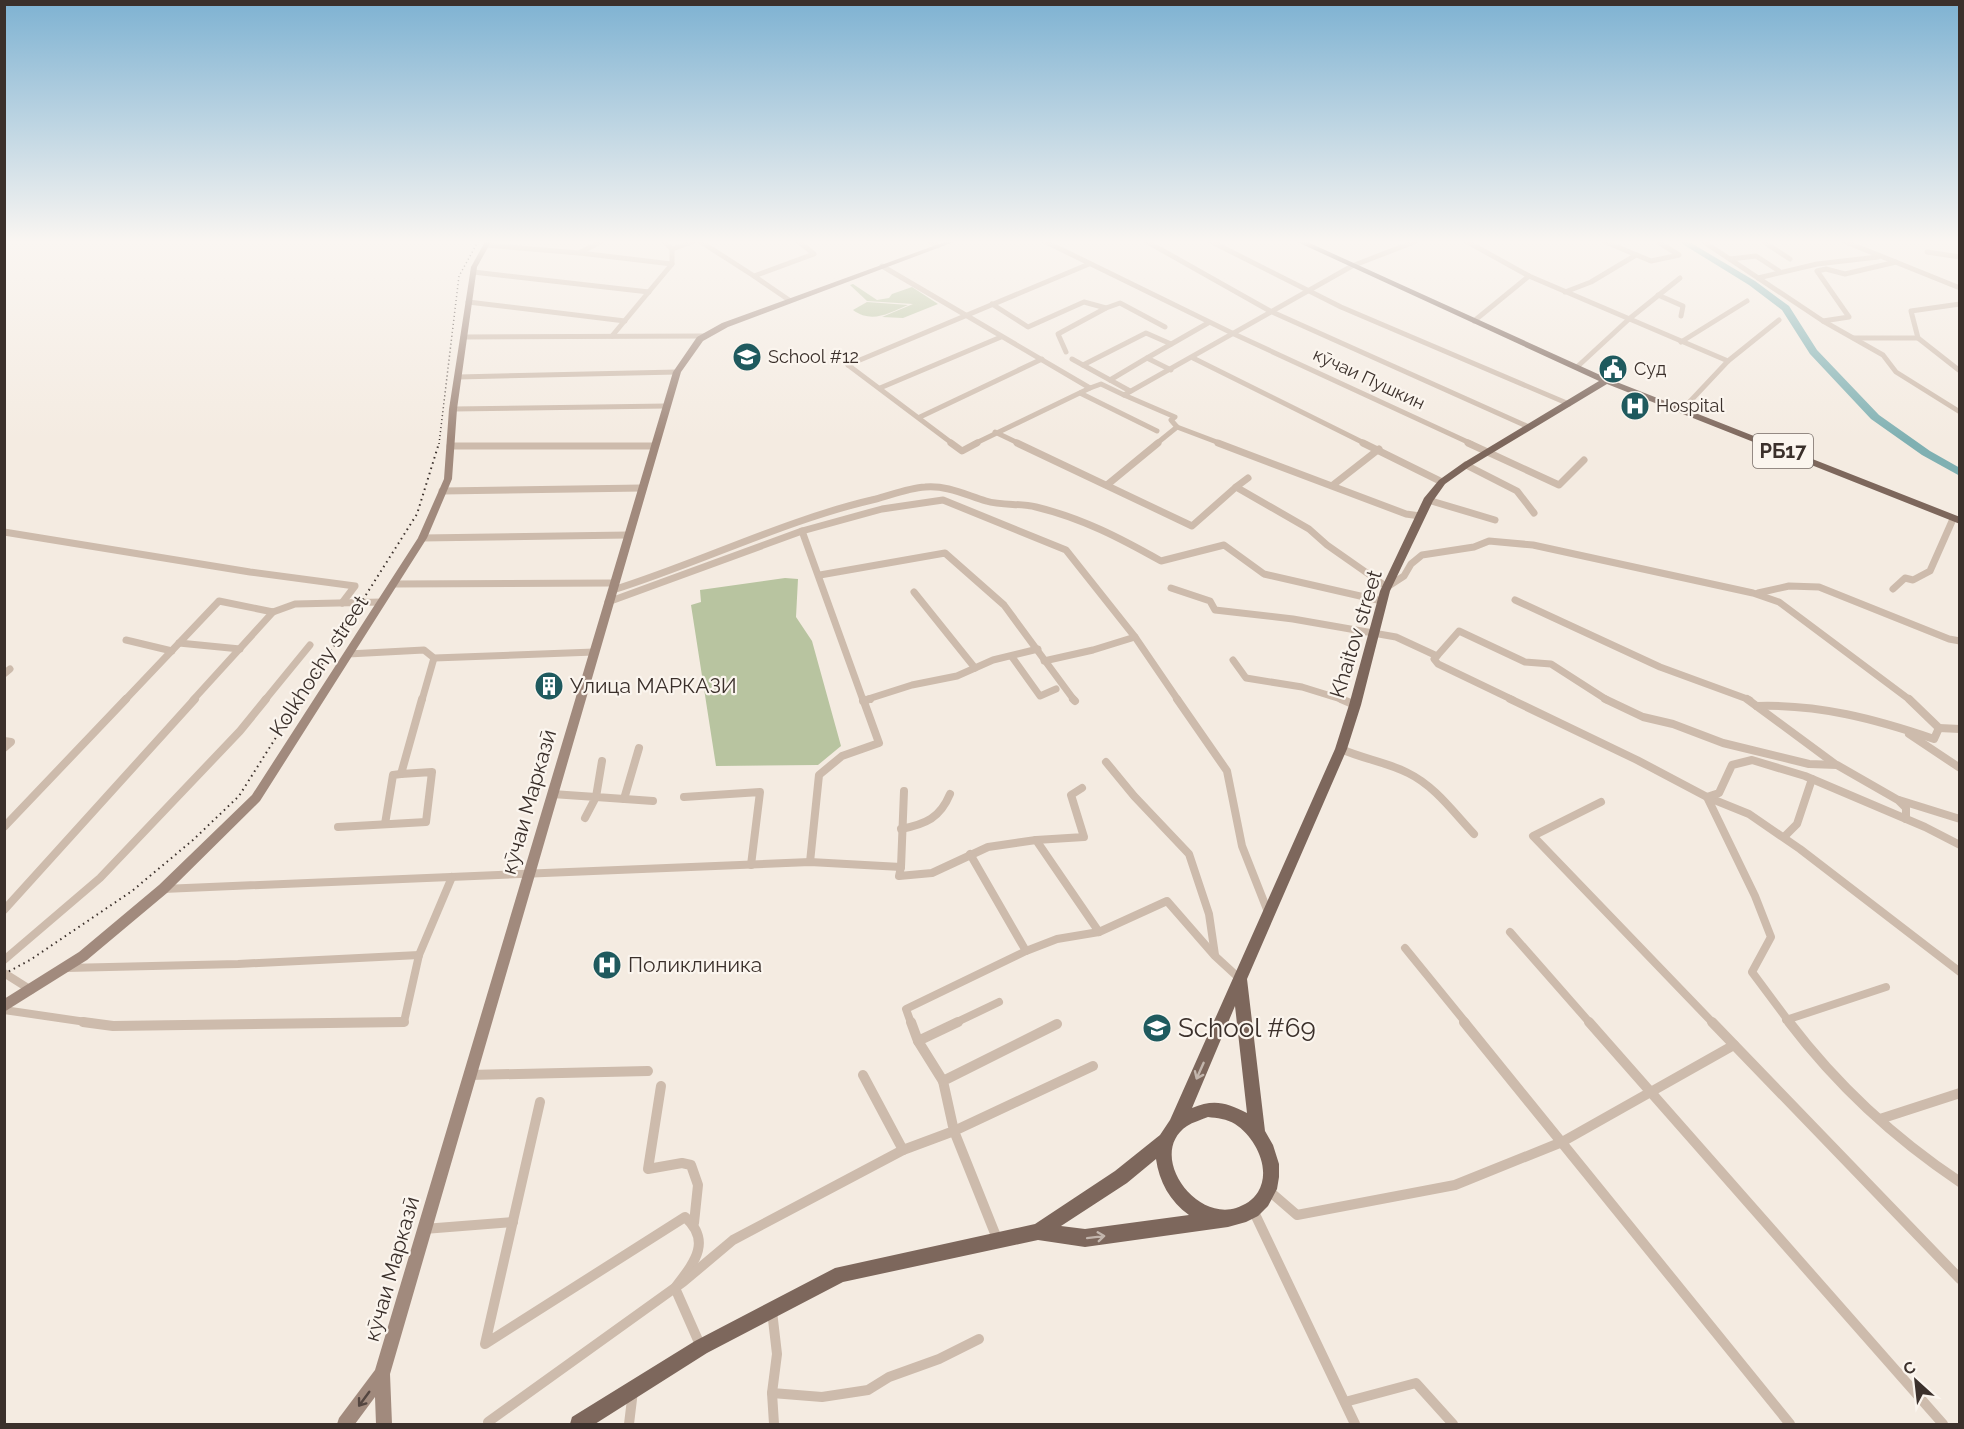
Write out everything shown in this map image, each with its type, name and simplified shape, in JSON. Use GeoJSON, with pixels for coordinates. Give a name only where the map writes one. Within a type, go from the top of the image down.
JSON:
{"type":"FeatureCollection","features":[{"type":"Feature","properties":{"kind":"main road","name":"Kolkhochy street"},"geometry":{"type":"LineString","coordinates":[[4,1008],[83,956],[163,890],[256,798],[422,538],[448,479],[453,409],[467,307]]}},
{"type":"Feature","properties":{"kind":"main road","name":"кӯчаи Марказӣ"},"geometry":{"type":"LineString","coordinates":[[382,1374],[676,372],[686,355],[706,336],[725,325],[772,307]]}},
{"type":"Feature","properties":{"kind":"main road","name":"РБ17"},"geometry":{"type":"LineString","coordinates":[[1442,307],[1606,381],[1956,520]]}},
{"type":"Feature","properties":{"kind":"main road","name":"Khaitov street"},"geometry":{"type":"LineString","coordinates":[[1166,1140],[1178,1121],[1341,749],[1356,705],[1382,601],[1428,500],[1442,482],[1466,465],[1606,381]]}},
{"type":"Feature","properties":{"kind":"main road"},"geometry":{"type":"LineString","coordinates":[[1166,1140],[1163,1157],[1166,1175],[1175,1192],[1188,1206],[1205,1215],[1223,1219],[1246,1213],[1262,1201],[1268,1190],[1271,1175],[1270,1160],[1257,1132],[1240,979]]}},
{"type":"Feature","properties":{"kind":"main road"},"geometry":{"type":"LineString","coordinates":[[1178,1121],[1192,1112],[1208,1109],[1226,1112],[1243,1119],[1257,1132]]}},
{"type":"Feature","properties":{"kind":"main road"},"geometry":{"type":"LineString","coordinates":[[1038,1232],[1121,1177],[1166,1140]]}},
{"type":"Feature","properties":{"kind":"main road"},"geometry":{"type":"LineString","coordinates":[[579,1425],[701,1347],[841,1274],[1038,1232],[1085,1238],[1246,1213]]}},
{"type":"Feature","properties":{"kind":"main road"},"geometry":{"type":"LineString","coordinates":[[345,1425],[382,1374]]}},
{"type":"Feature","properties":{"kind":"main road"},"geometry":{"type":"LineString","coordinates":[[382,1374],[384,1425]]}},
{"type":"Feature","properties":{"kind":"street"},"geometry":{"type":"LineString","coordinates":[[507,307],[625,321]]}},
{"type":"Feature","properties":{"kind":"street"},"geometry":{"type":"LineString","coordinates":[[612,336],[637,307]]}},
{"type":"Feature","properties":{"kind":"street"},"geometry":{"type":"LineString","coordinates":[[949,307],[1090,388]]}},
{"type":"Feature","properties":{"kind":"street"},"geometry":{"type":"LineString","coordinates":[[985,307],[848,365],[920,417],[962,451],[994,432],[1101,384],[1127,393],[1175,417],[1171,420],[1177,428],[1406,514],[1420,516]]}},
{"type":"Feature","properties":{"kind":"street"},"geometry":{"type":"LineString","coordinates":[[996,307],[1028,327],[1074,307]]}},
{"type":"Feature","properties":{"kind":"street"},"geometry":{"type":"LineString","coordinates":[[1099,307],[1106,309]]}},
{"type":"Feature","properties":{"kind":"street"},"geometry":{"type":"LineString","coordinates":[[1066,352],[1058,334],[1111,307]]}},
{"type":"Feature","properties":{"kind":"street"},"geometry":{"type":"LineString","coordinates":[[1127,307],[1165,327]]}},
{"type":"Feature","properties":{"kind":"street","name":"кӯчаи Пушкин"},"geometry":{"type":"LineString","coordinates":[[1175,307],[1559,484],[1584,460]]}},
{"type":"Feature","properties":{"kind":"street"},"geometry":{"type":"LineString","coordinates":[[1264,307],[1529,427]]}},
{"type":"Feature","properties":{"kind":"street"},"geometry":{"type":"LineString","coordinates":[[1127,393],[1193,358],[1276,307]]}},
{"type":"Feature","properties":{"kind":"street"},"geometry":{"type":"LineString","coordinates":[[1338,307],[1569,404]]}},
{"type":"Feature","properties":{"kind":"street"},"geometry":{"type":"LineString","coordinates":[[1474,321],[1491,307]]}},
{"type":"Feature","properties":{"kind":"street"},"geometry":{"type":"LineString","coordinates":[[1600,307],[1728,362]]}},
{"type":"Feature","properties":{"kind":"street"},"geometry":{"type":"LineString","coordinates":[[1577,367],[1645,307]]}},
{"type":"Feature","properties":{"kind":"street"},"geometry":{"type":"LineString","coordinates":[[1681,316],[1683,307]]}},
{"type":"Feature","properties":{"kind":"street"},"geometry":{"type":"LineString","coordinates":[[1681,342],[1738,307]]}},
{"type":"Feature","properties":{"kind":"street"},"geometry":{"type":"LineString","coordinates":[[1801,307],[1882,355],[1896,372],[1959,412]]}},
{"type":"Feature","properties":{"kind":"street"},"geometry":{"type":"LineString","coordinates":[[1823,321],[1850,317],[1843,307]]}},
{"type":"Feature","properties":{"kind":"street"},"geometry":{"type":"LineString","coordinates":[[1941,307],[1911,311],[1918,338],[1959,372]]}},
{"type":"Feature","properties":{"kind":"street"},"geometry":{"type":"LineString","coordinates":[[1681,411],[1728,362],[1779,320]]}},
{"type":"Feature","properties":{"kind":"street"},"geometry":{"type":"LineString","coordinates":[[1110,380],[1208,323]]}},
{"type":"Feature","properties":{"kind":"street"},"geometry":{"type":"LineString","coordinates":[[1083,365],[1146,333],[1171,344]]}},
{"type":"Feature","properties":{"kind":"street"},"geometry":{"type":"LineString","coordinates":[[463,337],[706,336]]}},
{"type":"Feature","properties":{"kind":"street"},"geometry":{"type":"LineString","coordinates":[[880,388],[1001,337]]}},
{"type":"Feature","properties":{"kind":"street"},"geometry":{"type":"LineString","coordinates":[[1852,338],[1918,338]]}},
{"type":"Feature","properties":{"kind":"street"},"geometry":{"type":"LineString","coordinates":[[1147,358],[1171,370]]}},
{"type":"Feature","properties":{"kind":"street"},"geometry":{"type":"LineString","coordinates":[[1193,358],[1442,482]]}},
{"type":"Feature","properties":{"kind":"street"},"geometry":{"type":"LineString","coordinates":[[920,417],[1042,359]]}},
{"type":"Feature","properties":{"kind":"street"},"geometry":{"type":"LineString","coordinates":[[1072,359],[1110,380],[1127,393]]}},
{"type":"Feature","properties":{"kind":"street"},"geometry":{"type":"LineString","coordinates":[[458,377],[676,372]]}},
{"type":"Feature","properties":{"kind":"street"},"geometry":{"type":"LineString","coordinates":[[1080,393],[1157,431]]}},
{"type":"Feature","properties":{"kind":"street"},"geometry":{"type":"LineString","coordinates":[[453,409],[666,406]]}},
{"type":"Feature","properties":{"kind":"street"},"geometry":{"type":"LineString","coordinates":[[1107,485],[1177,428]]}},
{"type":"Feature","properties":{"kind":"street"},"geometry":{"type":"LineString","coordinates":[[994,432],[1192,526],[1248,478]]}},
{"type":"Feature","properties":{"kind":"street"},"geometry":{"type":"LineString","coordinates":[[450,446],[654,446]]}},
{"type":"Feature","properties":{"kind":"street"},"geometry":{"type":"LineString","coordinates":[[1333,485],[1378,449]]}},
{"type":"Feature","properties":{"kind":"street"},"geometry":{"type":"LineString","coordinates":[[1466,465],[1517,491],[1534,513]]}},
{"type":"Feature","properties":{"kind":"street"},"geometry":{"type":"LineString","coordinates":[[393,584],[613,586],[654,577],[793,523],[845,506],[925,487],[962,491],[988,502],[1027,505],[1068,515],[1111,533],[1137,550],[1161,561],[1224,545],[1264,574],[1382,601]]}},
{"type":"Feature","properties":{"kind":"street"},"geometry":{"type":"LineString","coordinates":[[1236,487],[1309,529],[1387,587],[1404,576],[1411,564],[1422,555],[1474,547],[1489,541],[1533,545],[1753,593],[1779,602],[1909,699],[1939,728],[1959,729]]}},
{"type":"Feature","properties":{"kind":"street"},"geometry":{"type":"LineString","coordinates":[[442,491],[642,488]]}},
{"type":"Feature","properties":{"kind":"street"},"geometry":{"type":"LineString","coordinates":[[608,602],[802,531],[882,509],[943,500],[1066,550],[1135,637],[1227,771],[1242,846],[1268,912]]}},
{"type":"Feature","properties":{"kind":"street"},"geometry":{"type":"LineString","coordinates":[[1428,500],[1494,520]]}},
{"type":"Feature","properties":{"kind":"street"},"geometry":{"type":"LineString","coordinates":[[1893,589],[1905,578],[1913,579],[1930,571],[1956,520]]}},
{"type":"Feature","properties":{"kind":"street"},"geometry":{"type":"LineString","coordinates":[[802,531],[820,575],[879,743],[842,756],[819,775],[810,862]]}},
{"type":"Feature","properties":{"kind":"street"},"geometry":{"type":"LineString","coordinates":[[4,532],[250,572],[355,586],[342,603]]}},
{"type":"Feature","properties":{"kind":"street"},"geometry":{"type":"LineString","coordinates":[[422,538],[628,535]]}},
{"type":"Feature","properties":{"kind":"street"},"geometry":{"type":"LineString","coordinates":[[820,575],[945,553],[1004,604],[1075,701]]}},
{"type":"Feature","properties":{"kind":"street"},"geometry":{"type":"LineString","coordinates":[[1753,593],[1766,593],[1789,586],[1819,587],[1959,641]]}},
{"type":"Feature","properties":{"kind":"street"},"geometry":{"type":"LineString","coordinates":[[1172,588],[1210,601],[1215,610],[1293,619],[1396,637],[1437,656]]}},
{"type":"Feature","properties":{"kind":"street"},"geometry":{"type":"LineString","coordinates":[[914,592],[975,668]]}},
{"type":"Feature","properties":{"kind":"street"},"geometry":{"type":"LineString","coordinates":[[1515,600],[1660,668],[1748,699],[1837,765],[1898,800],[1959,819]]}},
{"type":"Feature","properties":{"kind":"street"},"geometry":{"type":"LineString","coordinates":[[4,827],[219,601],[273,612]]}},
{"type":"Feature","properties":{"kind":"street"},"geometry":{"type":"LineString","coordinates":[[4,910],[273,612],[285,606],[381,602]]}},
{"type":"Feature","properties":{"kind":"street"},"geometry":{"type":"LineString","coordinates":[[1837,765],[1809,764],[1723,743],[1673,724],[1643,717],[1610,702],[1551,664],[1525,662],[1459,631],[1434,659],[1438,664],[1637,760],[1707,797],[1749,814],[1784,837],[1959,972]]}},
{"type":"Feature","properties":{"kind":"street"},"geometry":{"type":"LineString","coordinates":[[1044,661],[1093,650],[1135,637]]}},
{"type":"Feature","properties":{"kind":"street"},"geometry":{"type":"LineString","coordinates":[[126,640],[172,651]]}},
{"type":"Feature","properties":{"kind":"street"},"geometry":{"type":"LineString","coordinates":[[180,643],[240,649]]}},
{"type":"Feature","properties":{"kind":"street"},"geometry":{"type":"LineString","coordinates":[[4,960],[100,878],[240,731],[310,645]]}},
{"type":"Feature","properties":{"kind":"street"},"geometry":{"type":"LineString","coordinates":[[863,701],[912,685],[957,676],[993,660],[1038,649]]}},
{"type":"Feature","properties":{"kind":"street"},"geometry":{"type":"LineString","coordinates":[[348,654],[424,650],[434,657],[594,652]]}},
{"type":"Feature","properties":{"kind":"street"},"geometry":{"type":"LineString","coordinates":[[401,774],[434,657]]}},
{"type":"Feature","properties":{"kind":"street"},"geometry":{"type":"LineString","coordinates":[[1012,657],[1040,696],[1056,689]]}},
{"type":"Feature","properties":{"kind":"street"},"geometry":{"type":"LineString","coordinates":[[1233,660],[1246,678],[1301,685],[1332,693],[1356,705]]}},
{"type":"Feature","properties":{"kind":"street"},"geometry":{"type":"LineString","coordinates":[[1758,706],[1784,704],[1827,708],[1863,715],[1934,739],[1939,728]]}},
{"type":"Feature","properties":{"kind":"street"},"geometry":{"type":"LineString","coordinates":[[1904,729],[1959,768]]}},
{"type":"Feature","properties":{"kind":"street"},"geometry":{"type":"LineString","coordinates":[[4,741],[11,742],[4,748]]}},
{"type":"Feature","properties":{"kind":"street"},"geometry":{"type":"LineString","coordinates":[[624,799],[639,748]]}},
{"type":"Feature","properties":{"kind":"street"},"geometry":{"type":"LineString","coordinates":[[1341,749],[1410,774],[1443,801],[1474,834]]}},
{"type":"Feature","properties":{"kind":"street"},"geometry":{"type":"LineString","coordinates":[[1707,797],[1719,793],[1732,765],[1752,760],[1812,779],[1906,819],[1959,845]]}},
{"type":"Feature","properties":{"kind":"street"},"geometry":{"type":"LineString","coordinates":[[585,818],[596,797],[602,761]]}},
{"type":"Feature","properties":{"kind":"street"},"geometry":{"type":"LineString","coordinates":[[1107,762],[1134,796],[1189,854],[1209,914],[1215,956]]}},
{"type":"Feature","properties":{"kind":"street"},"geometry":{"type":"LineString","coordinates":[[338,827],[426,822],[432,772],[393,775],[385,824]]}},
{"type":"Feature","properties":{"kind":"street"},"geometry":{"type":"LineString","coordinates":[[1784,837],[1797,824],[1812,779]]}},
{"type":"Feature","properties":{"kind":"street"},"geometry":{"type":"LineString","coordinates":[[904,791],[899,876],[932,873],[988,846],[1084,837],[1071,795],[1082,788]]}},
{"type":"Feature","properties":{"kind":"street"},"geometry":{"type":"LineString","coordinates":[[684,796],[760,792],[751,865]]}},
{"type":"Feature","properties":{"kind":"street"},"geometry":{"type":"LineString","coordinates":[[552,794],[653,801]]}},
{"type":"Feature","properties":{"kind":"street"},"geometry":{"type":"LineString","coordinates":[[901,829],[933,822],[945,809],[950,794]]}},
{"type":"Feature","properties":{"kind":"street"},"geometry":{"type":"LineString","coordinates":[[1707,797],[1755,896],[1771,937],[1752,972],[1786,1020],[1853,1095],[1935,1167],[1959,1182]]}},
{"type":"Feature","properties":{"kind":"street"},"geometry":{"type":"LineString","coordinates":[[1898,800],[1906,808],[1906,819]]}},
{"type":"Feature","properties":{"kind":"street"},"geometry":{"type":"LineString","coordinates":[[1601,802],[1533,836],[1959,1279]]}},
{"type":"Feature","properties":{"kind":"street"},"geometry":{"type":"LineString","coordinates":[[1036,840],[1099,932]]}},
{"type":"Feature","properties":{"kind":"street"},"geometry":{"type":"LineString","coordinates":[[970,854],[1026,951]]}},
{"type":"Feature","properties":{"kind":"street"},"geometry":{"type":"LineString","coordinates":[[163,890],[810,862],[901,867]]}},
{"type":"Feature","properties":{"kind":"street"},"geometry":{"type":"LineString","coordinates":[[4,1008],[113,1026],[404,1022],[420,955],[452,877]]}},
{"type":"Feature","properties":{"kind":"street"},"geometry":{"type":"LineString","coordinates":[[998,1241],[954,1131],[943,1081],[918,1041],[906,1009],[1026,951],[1057,939],[1099,932],[1167,901],[1215,956],[1240,979]]}},
{"type":"Feature","properties":{"kind":"street"},"geometry":{"type":"LineString","coordinates":[[1510,932],[1943,1425]]}},
{"type":"Feature","properties":{"kind":"street"},"geometry":{"type":"LineString","coordinates":[[1405,948],[1790,1425]]}},
{"type":"Feature","properties":{"kind":"street"},"geometry":{"type":"LineString","coordinates":[[65,968],[238,964],[420,955]]}},
{"type":"Feature","properties":{"kind":"street"},"geometry":{"type":"LineString","coordinates":[[4,973],[31,990]]}},
{"type":"Feature","properties":{"kind":"street"},"geometry":{"type":"LineString","coordinates":[[1786,1020],[1886,987]]}},
{"type":"Feature","properties":{"kind":"street"},"geometry":{"type":"LineString","coordinates":[[918,1041],[999,1002]]}},
{"type":"Feature","properties":{"kind":"street"},"geometry":{"type":"LineString","coordinates":[[943,1081],[1057,1024]]}},
{"type":"Feature","properties":{"kind":"street"},"geometry":{"type":"LineString","coordinates":[[1268,1190],[1297,1215],[1455,1185],[1562,1142],[1734,1045]]}},
{"type":"Feature","properties":{"kind":"street"},"geometry":{"type":"LineString","coordinates":[[488,1422],[675,1288],[733,1240],[903,1150],[954,1131],[1093,1066]]}},
{"type":"Feature","properties":{"kind":"street"},"geometry":{"type":"LineString","coordinates":[[470,1075],[648,1071]]}},
{"type":"Feature","properties":{"kind":"street"},"geometry":{"type":"LineString","coordinates":[[863,1075],[903,1150]]}},
{"type":"Feature","properties":{"kind":"street"},"geometry":{"type":"LineString","coordinates":[[661,1086],[648,1170],[682,1163],[691,1165],[698,1185],[694,1223],[700,1243],[695,1262],[675,1288]]}},
{"type":"Feature","properties":{"kind":"street"},"geometry":{"type":"LineString","coordinates":[[1880,1119],[1959,1093]]}},
{"type":"Feature","properties":{"kind":"street"},"geometry":{"type":"LineString","coordinates":[[540,1102],[485,1344],[685,1217],[694,1223]]}},
{"type":"Feature","properties":{"kind":"street"},"geometry":{"type":"LineString","coordinates":[[1246,1213],[1346,1402],[1355,1425]]}},
{"type":"Feature","properties":{"kind":"street"},"geometry":{"type":"LineString","coordinates":[[424,1229],[513,1222]]}},
{"type":"Feature","properties":{"kind":"street"},"geometry":{"type":"LineString","coordinates":[[675,1288],[701,1347]]}},
{"type":"Feature","properties":{"kind":"street"},"geometry":{"type":"LineString","coordinates":[[771,1311],[777,1354],[772,1393],[774,1425]]}},
{"type":"Feature","properties":{"kind":"street"},"geometry":{"type":"LineString","coordinates":[[772,1393],[822,1398],[868,1390],[889,1377],[939,1359],[979,1339]]}},
{"type":"Feature","properties":{"kind":"street"},"geometry":{"type":"LineString","coordinates":[[1346,1402],[1416,1383],[1453,1425]]}},
{"type":"Feature","properties":{"kind":"street"},"geometry":{"type":"LineString","coordinates":[[629,1425],[634,1389]]}},
{"type":"Feature","properties":{"kind":"green space"},"geometry":{"type":"Polygon","coordinates":[[[859,307],[904,307],[874,317],[853,310],[859,307]]]}},
{"type":"Feature","properties":{"kind":"green space"},"geometry":{"type":"Polygon","coordinates":[[[907,307],[931,307],[903,318],[882,317],[907,307]]]}},
{"type":"Feature","properties":{"kind":"green space"},"geometry":{"type":"Polygon","coordinates":[[[785,578],[798,579],[796,617],[812,641],[841,746],[818,765],[716,766],[691,605],[701,602],[700,590],[785,578]]]}},
{"type":"Feature","properties":{"kind":"waterway"},"geometry":{"type":"LineString","coordinates":[[1784,307],[1813,352],[1875,417],[1926,453],[1960,473]]}},
{"type":"Feature","properties":{"kind":"railway"},"geometry":{"type":"LineString","coordinates":[[439,444],[455,307]]}},
{"type":"Feature","properties":{"kind":"railway"},"geometry":{"type":"LineString","coordinates":[[4,974],[30,960],[132,891],[193,840],[239,796],[417,514],[439,443]]}},
{"type":"Feature","properties":{"kind":"place","name":"School #12"},"geometry":{"type":"Point","coordinates":[747,357]}},
{"type":"Feature","properties":{"kind":"place","name":"Суд"},"geometry":{"type":"Point","coordinates":[1613,369]}},
{"type":"Feature","properties":{"kind":"place","name":"Hospital"},"geometry":{"type":"Point","coordinates":[1635,406]}},
{"type":"Feature","properties":{"kind":"place","name":"Улица МАРКАЗИ"},"geometry":{"type":"Point","coordinates":[549,686]}},
{"type":"Feature","properties":{"kind":"place","name":"Поликлиника"},"geometry":{"type":"Point","coordinates":[607,965]}},
{"type":"Feature","properties":{"kind":"place","name":"School #69"},"geometry":{"type":"Point","coordinates":[1157,1028]}}]}
